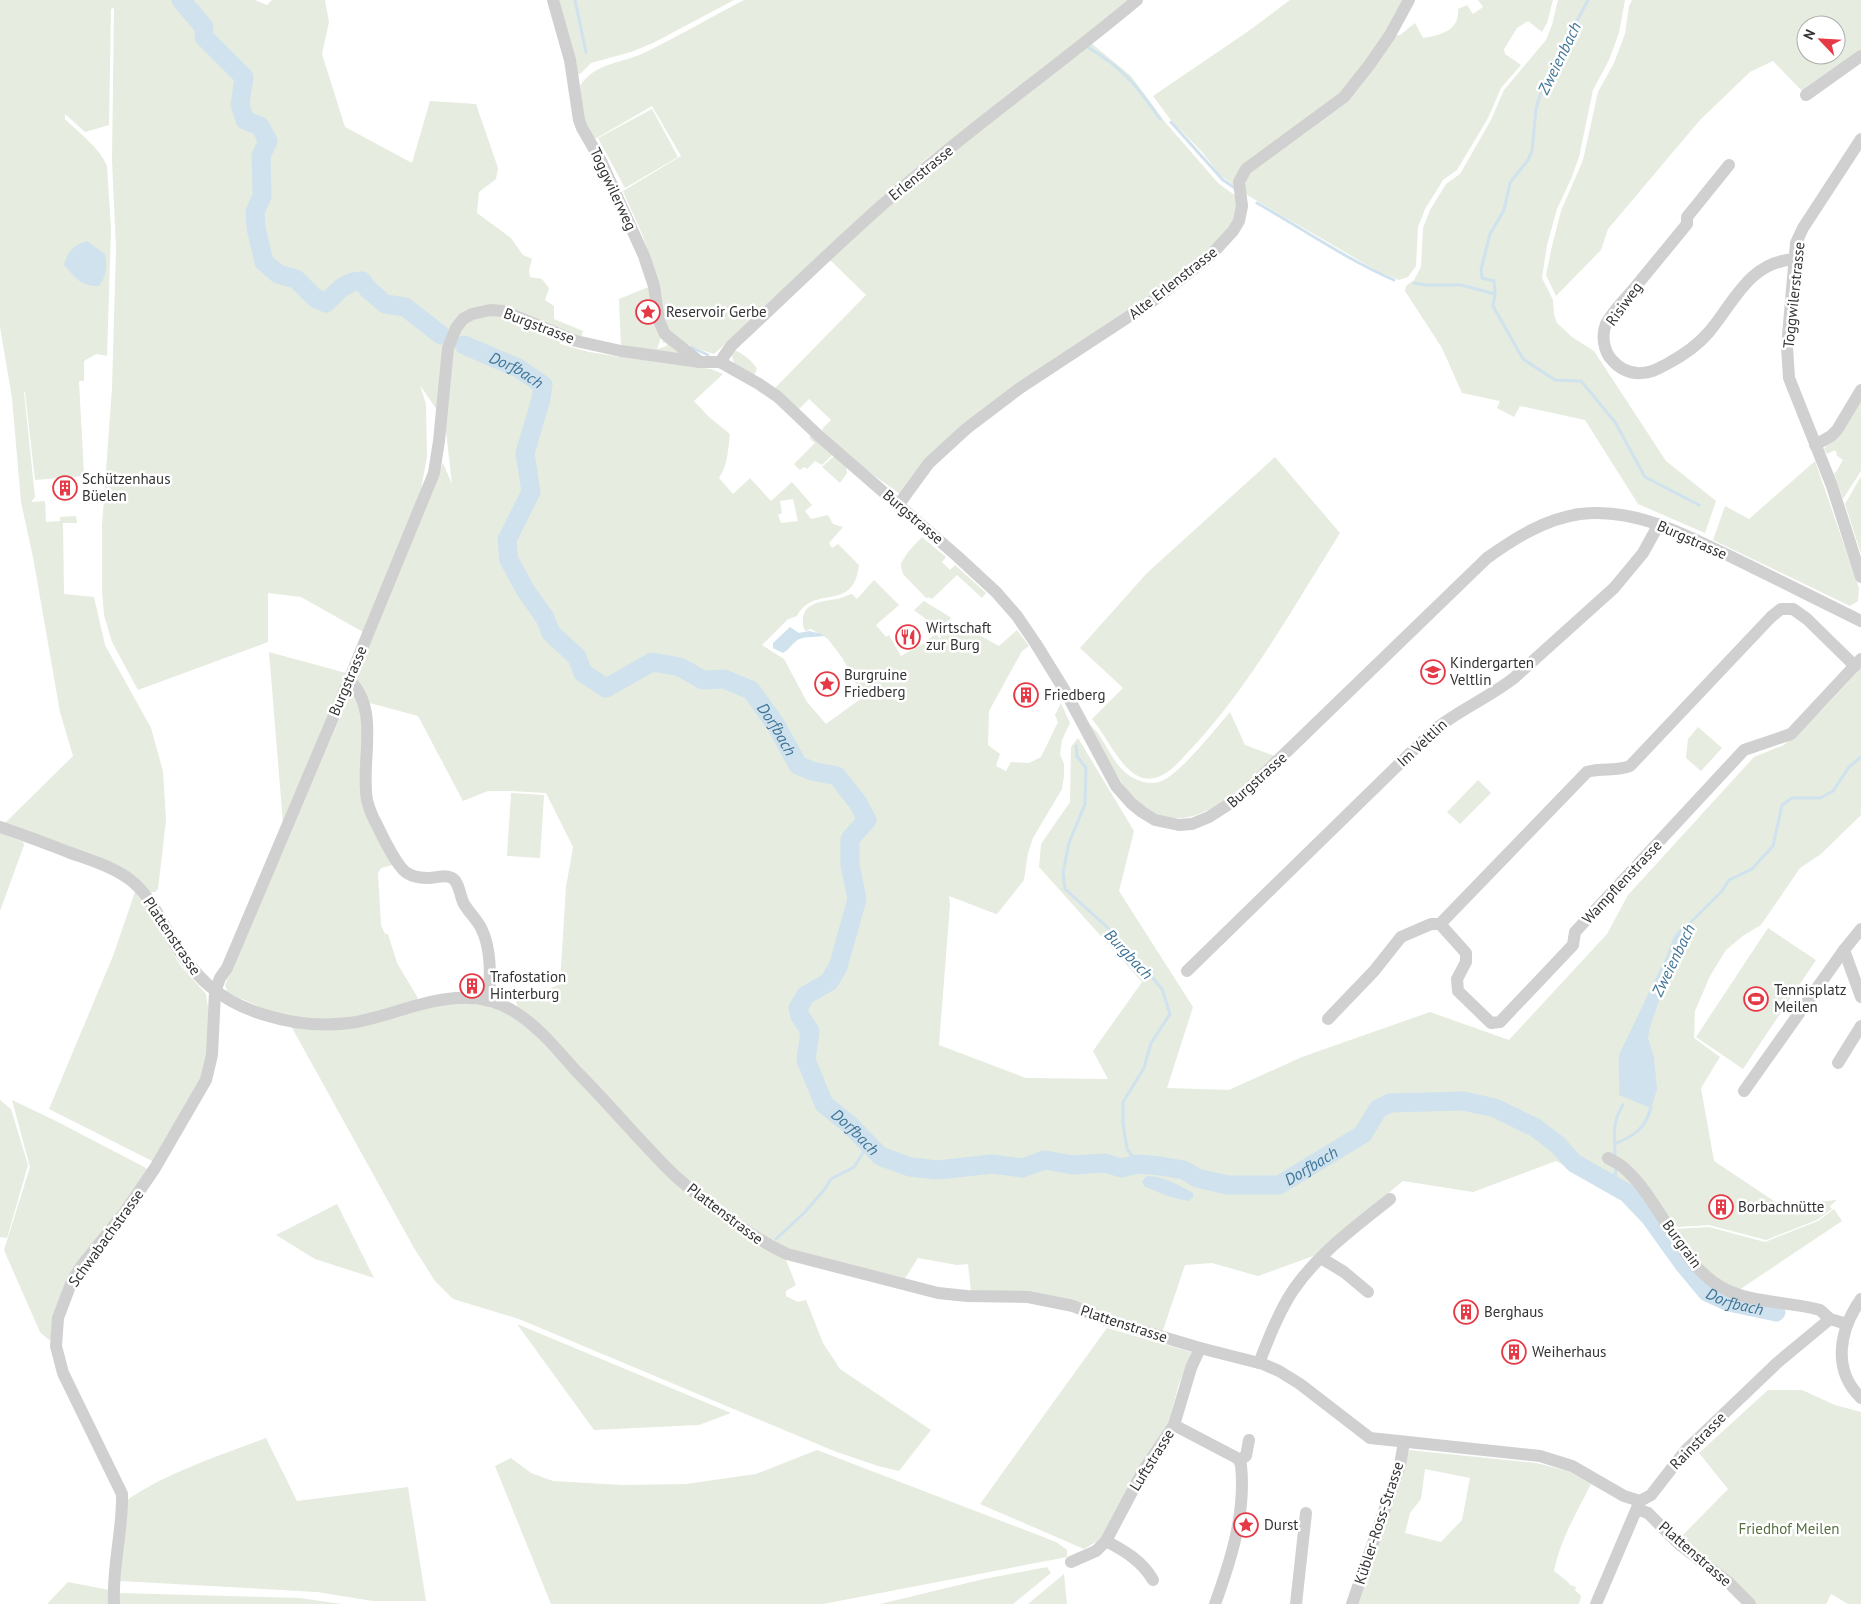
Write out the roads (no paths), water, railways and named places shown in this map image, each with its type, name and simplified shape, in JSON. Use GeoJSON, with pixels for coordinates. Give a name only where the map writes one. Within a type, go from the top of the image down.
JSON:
{"type":"FeatureCollection","features":[{"type":"Feature","properties":{"kind":"street","name":"Toggwilerweg"},"geometry":{"type":"LineString","coordinates":[[553,0],[570,60],[577,112],[582,128],[601,162],[644,256],[654,286],[662,328],[665,334],[700,362]]}},
{"type":"Feature","properties":{"kind":"street","name":"Erlenstrasse"},"geometry":{"type":"LineString","coordinates":[[720,362],[731,346],[889,198],[980,124],[1091,39],[1136,0]]}},
{"type":"Feature","properties":{"kind":"street","name":"Alte Erlenstrasse"},"geometry":{"type":"LineString","coordinates":[[899,504],[929,463],[966,429],[1020,388],[1154,300],[1210,256],[1233,231],[1239,221],[1242,206],[1239,182],[1246,169],[1344,96],[1375,57],[1409,0]]}},
{"type":"Feature","properties":{"kind":"street"},"geometry":{"type":"LineString","coordinates":[[1806,96],[1861,56]]}},
{"type":"Feature","properties":{"kind":"street","name":"Toggwilerstrasse"},"geometry":{"type":"LineString","coordinates":[[1861,139],[1803,228],[1796,243],[1787,347],[1790,378],[1832,486],[1861,577]]}},
{"type":"Feature","properties":{"kind":"street","name":"Risiweg"},"geometry":{"type":"LineString","coordinates":[[1729,165],[1687,217],[1687,224],[1606,325],[1604,341],[1610,357],[1619,367],[1626,371],[1640,373],[1654,371],[1673,361],[1695,345],[1708,332],[1748,281],[1759,270],[1776,261],[1795,258]]}},
{"type":"Feature","properties":{"kind":"street","name":"Burgstrasse"},"geometry":{"type":"LineString","coordinates":[[215,992],[349,680],[434,473],[440,441],[448,348],[456,328],[463,319],[472,314],[490,310],[503,311],[576,341],[621,351],[700,362],[720,362],[778,397],[819,436],[899,504],[996,592],[1018,616],[1065,692],[1116,786],[1142,812],[1155,820],[1179,825],[1192,824],[1210,818],[1240,797],[1487,558],[1511,541],[1542,525],[1580,514],[1605,514],[1659,524],[1861,621]]}},
{"type":"Feature","properties":{"kind":"street"},"geometry":{"type":"LineString","coordinates":[[1815,445],[1831,436],[1837,430],[1861,390]]}},
{"type":"Feature","properties":{"kind":"street","name":"Im Veltlin"},"geometry":{"type":"LineString","coordinates":[[1187,971],[1434,730],[1451,716],[1497,691],[1514,678],[1614,588],[1643,554],[1659,524]]}},
{"type":"Feature","properties":{"kind":"street","name":"Wampflenstrasse"},"geometry":{"type":"LineString","coordinates":[[1781,609],[1793,609],[1858,662],[1791,734],[1744,750],[1574,932],[1573,945],[1500,1022],[1492,1023],[1458,991],[1457,979],[1466,962],[1466,953],[1440,924],[1588,772],[1598,768],[1620,770],[1630,766],[1771,617],[1781,609]]}},
{"type":"Feature","properties":{"kind":"street"},"geometry":{"type":"LineString","coordinates":[[349,680],[359,691],[365,710],[367,724],[367,800],[376,824],[399,865],[406,873],[416,877],[446,876],[456,882],[463,902],[482,928],[485,938],[490,977],[489,1001]]}},
{"type":"Feature","properties":{"kind":"street","name":"Plattenstrasse"},"geometry":{"type":"LineString","coordinates":[[0,827],[94,861],[115,870],[134,883],[153,905],[178,950],[189,965],[215,992],[240,1006],[284,1020],[331,1025],[356,1022],[434,1000],[460,998],[489,1001],[515,1012],[533,1026],[670,1171],[737,1226],[764,1244],[787,1254],[938,1293],[1028,1298],[1073,1306],[1106,1320],[1200,1348],[1259,1363],[1290,1377],[1370,1438],[1540,1456],[1572,1466],[1639,1505],[1679,1544],[1728,1582],[1750,1604]]}},
{"type":"Feature","properties":{"kind":"street"},"geometry":{"type":"LineString","coordinates":[[1328,1019],[1374,971],[1401,937],[1431,924],[1440,924]]}},
{"type":"Feature","properties":{"kind":"street"},"geometry":{"type":"LineString","coordinates":[[1744,1091],[1861,929]]}},
{"type":"Feature","properties":{"kind":"street"},"geometry":{"type":"LineString","coordinates":[[1844,950],[1861,997]]}},
{"type":"Feature","properties":{"kind":"street","name":"Schwabachstrasse"},"geometry":{"type":"LineString","coordinates":[[114,1604],[114,1563],[122,1509],[122,1494],[63,1373],[56,1346],[58,1318],[72,1281],[82,1265],[125,1212],[155,1168],[206,1080],[212,1055],[215,992]]}},
{"type":"Feature","properties":{"kind":"street"},"geometry":{"type":"LineString","coordinates":[[1838,1063],[1861,1026]]}},
{"type":"Feature","properties":{"kind":"street","name":"Burgrain"},"geometry":{"type":"LineString","coordinates":[[1608,1158],[1629,1173],[1644,1191],[1695,1265],[1716,1284],[1737,1294],[1814,1308],[1830,1319]]}},
{"type":"Feature","properties":{"kind":"street"},"geometry":{"type":"LineString","coordinates":[[1259,1363],[1293,1290],[1321,1258],[1390,1199]]}},
{"type":"Feature","properties":{"kind":"street"},"geometry":{"type":"LineString","coordinates":[[1321,1258],[1344,1272],[1368,1292]]}},
{"type":"Feature","properties":{"kind":"street"},"geometry":{"type":"LineString","coordinates":[[1861,1298],[1847,1324],[1841,1347],[1842,1365],[1848,1381],[1861,1398]]}},
{"type":"Feature","properties":{"kind":"street"},"geometry":{"type":"LineString","coordinates":[[1830,1319],[1847,1324]]}},
{"type":"Feature","properties":{"kind":"street","name":"Rainstrasse"},"geometry":{"type":"LineString","coordinates":[[1596,1604],[1639,1505],[1651,1495],[1686,1450],[1777,1363],[1830,1319]]}},
{"type":"Feature","properties":{"kind":"street","name":"Luftstrasse"},"geometry":{"type":"LineString","coordinates":[[1106,1541],[1143,1471],[1174,1425],[1190,1368],[1200,1348]]}},
{"type":"Feature","properties":{"kind":"street"},"geometry":{"type":"LineString","coordinates":[[1174,1425],[1239,1460],[1242,1473],[1242,1502],[1231,1553],[1214,1604]]}},
{"type":"Feature","properties":{"kind":"street"},"geometry":{"type":"LineString","coordinates":[[1239,1460],[1246,1456],[1249,1440]]}},
{"type":"Feature","properties":{"kind":"street","name":"Kübler-Ross-Strasse"},"geometry":{"type":"LineString","coordinates":[[1352,1604],[1400,1465],[1404,1442]]}},
{"type":"Feature","properties":{"kind":"street"},"geometry":{"type":"LineString","coordinates":[[1296,1604],[1306,1513]]}},
{"type":"Feature","properties":{"kind":"street"},"geometry":{"type":"LineString","coordinates":[[1071,1562],[1096,1551],[1106,1541],[1141,1563],[1153,1580]]}},
{"type":"Feature","properties":{"kind":"water"},"geometry":{"type":"Polygon","coordinates":[[[87,241],[105,254],[106,271],[99,286],[83,283],[64,265],[67,256],[72,250],[87,241]]]}},
{"type":"Feature","properties":{"kind":"water"},"geometry":{"type":"Polygon","coordinates":[[[790,627],[799,633],[809,631],[822,634],[823,636],[801,638],[783,653],[773,648],[773,643],[790,627]]]}},
{"type":"Feature","properties":{"kind":"water"},"geometry":{"type":"Polygon","coordinates":[[[1690,922],[1650,1027],[1648,1038],[1654,1057],[1657,1090],[1651,1108],[1619,1095],[1619,1055],[1667,955],[1674,936],[1683,925],[1690,922]]]}},
{"type":"Feature","properties":{"kind":"water"},"geometry":{"type":"Polygon","coordinates":[[[1147,1176],[1165,1179],[1177,1184],[1193,1193],[1193,1197],[1189,1201],[1183,1200],[1150,1189],[1144,1186],[1142,1181],[1147,1176]]]}},
{"type":"Feature","properties":{"kind":"waterway","name":"Dorfbach"},"geometry":{"type":"LineString","coordinates":[[181,0],[204,27],[204,37],[244,77],[240,105],[245,120],[260,126],[268,141],[261,156],[262,196],[255,212],[256,228],[264,262],[278,274],[296,279],[315,298],[326,303],[346,285],[362,281],[385,304],[405,307],[441,335]]}},
{"type":"Feature","properties":{"kind":"waterway","name":"Burgbach"},"geometry":{"type":"LineString","coordinates":[[575,0],[586,52]]}},
{"type":"Feature","properties":{"kind":"waterway","name":"Zweienbach"},"geometry":{"type":"LineString","coordinates":[[1588,0],[1542,88],[1536,109],[1532,151],[1528,160],[1510,183],[1504,210],[1490,234],[1481,270],[1482,278],[1494,281],[1495,294],[1493,306],[1523,359],[1555,380],[1581,381],[1615,422],[1645,477],[1699,505]]}},
{"type":"Feature","properties":{"kind":"waterway"},"geometry":{"type":"LineString","coordinates":[[1089,48],[1121,71],[1160,119]]}},
{"type":"Feature","properties":{"kind":"waterway"},"geometry":{"type":"LineString","coordinates":[[1171,122],[1223,180],[1235,188]]}},
{"type":"Feature","properties":{"kind":"waterway"},"geometry":{"type":"LineString","coordinates":[[1257,203],[1342,253],[1394,280]]}},
{"type":"Feature","properties":{"kind":"waterway"},"geometry":{"type":"LineString","coordinates":[[1414,283],[1425,285],[1461,285],[1495,294]]}},
{"type":"Feature","properties":{"kind":"waterway","name":"Dorfbach"},"geometry":{"type":"LineString","coordinates":[[464,345],[518,368],[543,385],[541,399],[525,453],[531,492],[507,540],[509,560],[526,591],[545,618],[551,633],[577,657],[583,673],[606,688],[652,662],[680,667],[703,680],[724,679],[751,690],[776,725],[798,765],[812,771],[837,776],[858,803],[867,820],[850,839],[850,865],[857,899],[838,967],[829,982],[806,995],[798,1008],[800,1016],[810,1031],[806,1060],[824,1104],[850,1125],[880,1156],[910,1167],[938,1170],[992,1164],[1022,1168],[1045,1160],[1073,1165],[1105,1163],[1121,1168],[1138,1164],[1184,1170],[1197,1178],[1227,1185],[1279,1185],[1363,1134],[1378,1109],[1390,1103],[1463,1101],[1495,1108],[1536,1128],[1558,1145],[1574,1163],[1627,1193],[1650,1217],[1683,1263],[1707,1292],[1729,1302],[1776,1312]]}},
{"type":"Feature","properties":{"kind":"waterway","name":"Burgbach"},"geometry":{"type":"LineString","coordinates":[[691,347],[708,355]]}},
{"type":"Feature","properties":{"kind":"waterway","name":"Burgbach"},"geometry":{"type":"LineString","coordinates":[[1076,746],[1077,756],[1086,768],[1085,804],[1069,843],[1063,873],[1065,889],[1106,926],[1162,989],[1170,1014],[1151,1043],[1144,1068],[1123,1102],[1123,1123],[1127,1149],[1138,1164]]}},
{"type":"Feature","properties":{"kind":"waterway","name":"Zweienbach"},"geometry":{"type":"LineString","coordinates":[[1689,924],[1722,891],[1729,880],[1752,869],[1773,846],[1782,805],[1792,798],[1820,798],[1833,791],[1849,767],[1861,757]]}},
{"type":"Feature","properties":{"kind":"waterway","name":"Zweienbach"},"geometry":{"type":"LineString","coordinates":[[1615,1157],[1615,1125],[1623,1105]]}},
{"type":"Feature","properties":{"kind":"waterway","name":"Zweienbach"},"geometry":{"type":"LineString","coordinates":[[1615,1144],[1628,1138],[1638,1130],[1646,1121],[1651,1108]]}},
{"type":"Feature","properties":{"kind":"waterway"},"geometry":{"type":"LineString","coordinates":[[776,1239],[804,1213],[831,1179],[854,1167],[869,1144]]}},
{"type":"Feature","properties":{"kind":"waterway","name":"Zweienbach"},"geometry":{"type":"LineString","coordinates":[[1614,1185],[1616,1168]]}},
{"type":"Feature","properties":{"kind":"place","name":"Reservoir Gerbe"},"geometry":{"type":"Point","coordinates":[648,312]}},
{"type":"Feature","properties":{"kind":"place","name":"Schützenhaus Büelen"},"geometry":{"type":"Point","coordinates":[65,488]}},
{"type":"Feature","properties":{"kind":"place","name":"Wirtschaft zur Burg"},"geometry":{"type":"Point","coordinates":[908,637]}},
{"type":"Feature","properties":{"kind":"place","name":"Kindergarten Veltlin"},"geometry":{"type":"Point","coordinates":[1433,672]}},
{"type":"Feature","properties":{"kind":"place","name":"Burgruine Friedberg"},"geometry":{"type":"Point","coordinates":[827,684]}},
{"type":"Feature","properties":{"kind":"place","name":"Friedberg"},"geometry":{"type":"Point","coordinates":[1026,695]}},
{"type":"Feature","properties":{"kind":"place","name":"Trafostation Hinterburg"},"geometry":{"type":"Point","coordinates":[472,986]}},
{"type":"Feature","properties":{"kind":"place","name":"Tennisplatz Meilen"},"geometry":{"type":"Point","coordinates":[1756,999]}},
{"type":"Feature","properties":{"kind":"place","name":"Borbachnütte"},"geometry":{"type":"Point","coordinates":[1721,1207]}},
{"type":"Feature","properties":{"kind":"place","name":"Berghaus"},"geometry":{"type":"Point","coordinates":[1466,1312]}},
{"type":"Feature","properties":{"kind":"place","name":"Weiherhaus"},"geometry":{"type":"Point","coordinates":[1514,1352]}},
{"type":"Feature","properties":{"kind":"place","name":"Durst"},"geometry":{"type":"Point","coordinates":[1246,1525]}},
{"type":"Feature","properties":{"kind":"park label","name":"Friedhof Meilen"},"geometry":{"type":"Point","coordinates":[1789,1529]}}]}
